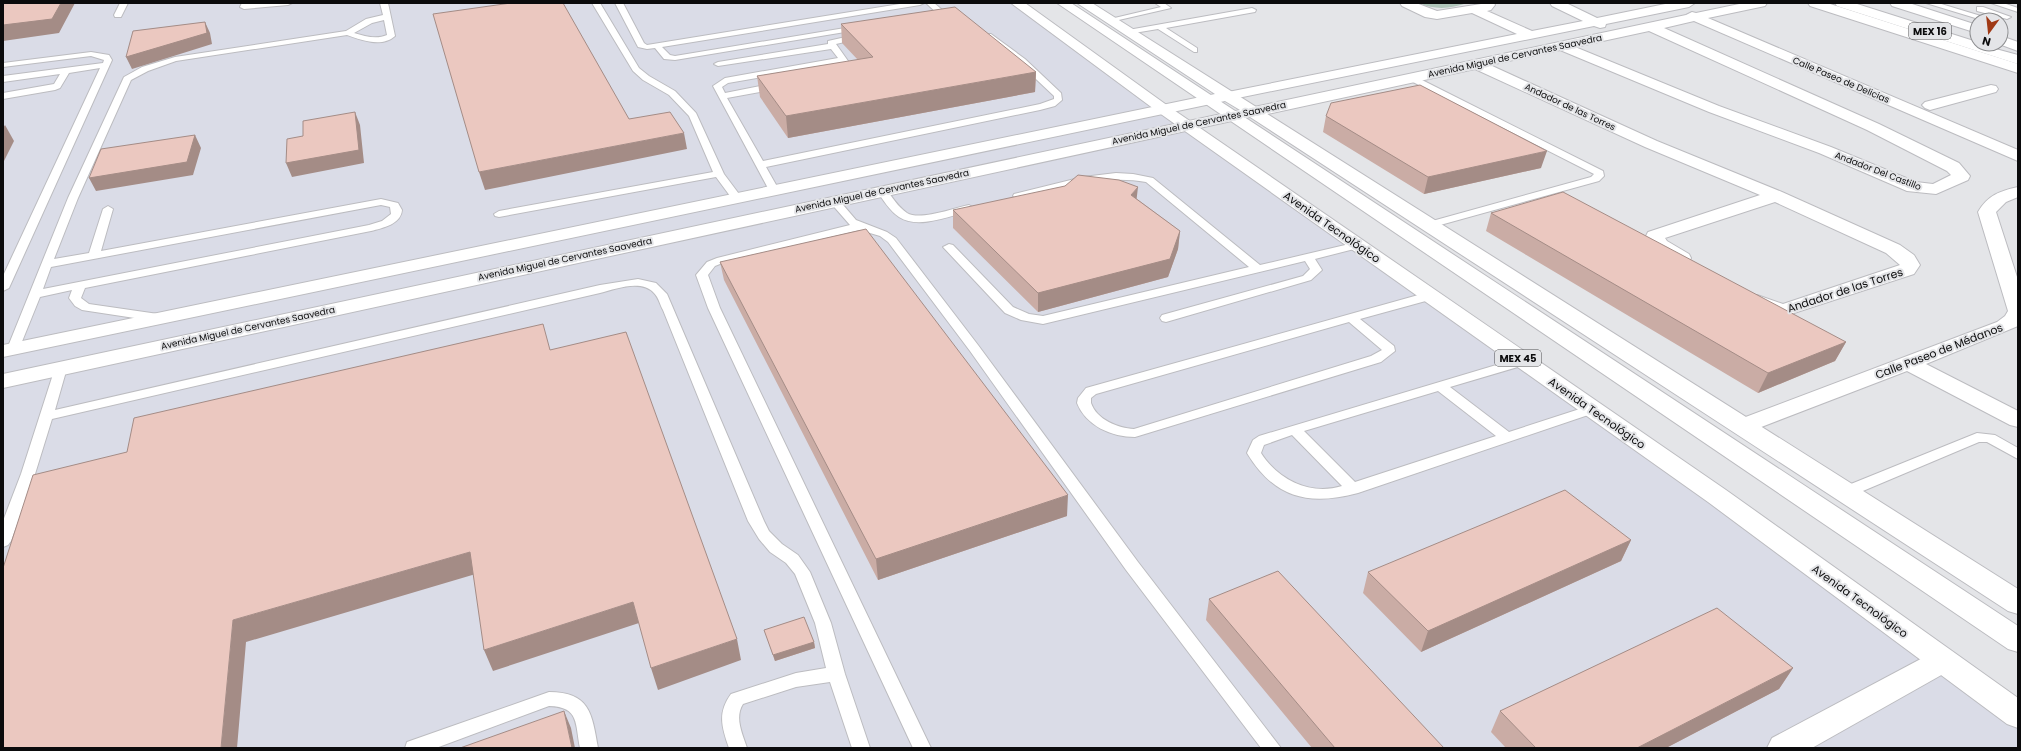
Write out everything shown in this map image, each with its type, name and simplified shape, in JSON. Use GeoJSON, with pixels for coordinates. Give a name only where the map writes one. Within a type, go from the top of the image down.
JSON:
{"type":"FeatureCollection","features":[{"type":"Feature","properties":{"kind":"main road","name":"Avenida Tecnológico"},"geometry":{"type":"LineString","coordinates":[[1017,3],[1163,109],[1717,496],[2018,715]]}},
{"type":"Feature","properties":{"kind":"main road"},"geometry":{"type":"LineString","coordinates":[[1062,3],[1223,104],[1707,435],[2018,642]]}},
{"type":"Feature","properties":{"kind":"main road"},"geometry":{"type":"LineString","coordinates":[[1087,3],[1223,104]]}},
{"type":"Feature","properties":{"kind":"main road"},"geometry":{"type":"LineString","coordinates":[[1406,3],[1433,15],[1475,10],[1489,6],[1486,3]]}},
{"type":"Feature","properties":{"kind":"main road"},"geometry":{"type":"LineString","coordinates":[[1556,3],[1618,34]]}},
{"type":"Feature","properties":{"kind":"main road","name":"Avenida Miguel de Cervantes Saavedra"},"geometry":{"type":"LineString","coordinates":[[3,381],[492,274],[1188,126],[1223,104],[1254,112],[1761,3]]}},
{"type":"Feature","properties":{"kind":"main road"},"geometry":{"type":"LineString","coordinates":[[1814,3],[2018,69]]}},
{"type":"Feature","properties":{"kind":"main road","name":"MEX 16"},"geometry":{"type":"LineString","coordinates":[[1841,3],[1969,38]]}},
{"type":"Feature","properties":{"kind":"main road","name":"MEX 16"},"geometry":{"type":"LineString","coordinates":[[1876,3],[1969,38]]}},
{"type":"Feature","properties":{"kind":"main road"},"geometry":{"type":"LineString","coordinates":[[1896,3],[1969,26]]}},
{"type":"Feature","properties":{"kind":"main road","name":"Avenida Miguel de Cervantes Saavedra"},"geometry":{"type":"LineString","coordinates":[[8,350],[1163,109],[1223,104],[1364,69],[1677,4]]}},
{"type":"Feature","properties":{"kind":"main road","name":"Calle Paseo de Delicias"},"geometry":{"type":"LineString","coordinates":[[1677,4],[2018,156]]}},
{"type":"Feature","properties":{"kind":"main road"},"geometry":{"type":"LineString","coordinates":[[1475,10],[1531,35]]}},
{"type":"Feature","properties":{"kind":"main road"},"geometry":{"type":"LineString","coordinates":[[1456,13],[1509,39]]}},
{"type":"Feature","properties":{"kind":"main road","name":"Calle Paseo de Delicias"},"geometry":{"type":"LineString","coordinates":[[1703,15],[2018,141]]}},
{"type":"Feature","properties":{"kind":"main road"},"geometry":{"type":"LineString","coordinates":[[1853,16],[1969,39]]}},
{"type":"Feature","properties":{"kind":"main road","name":"Andador Del Castillo"},"geometry":{"type":"LineString","coordinates":[[1561,46],[1714,109],[1825,150],[1913,187],[1936,189],[1962,176],[1953,167],[1872,127],[1651,27]]}},
{"type":"Feature","properties":{"kind":"main road","name":"MEX 16"},"geometry":{"type":"LineString","coordinates":[[2001,52],[2018,60]]}},
{"type":"Feature","properties":{"kind":"main road","name":"Andador de las Torres"},"geometry":{"type":"LineString","coordinates":[[1476,64],[1651,144],[1776,196],[1893,249],[1907,259],[1910,265],[1907,270],[1784,310],[1764,305],[1745,294]]}},
{"type":"Feature","properties":{"kind":"main road"},"geometry":{"type":"LineString","coordinates":[[1364,69],[1391,82]]}},
{"type":"Feature","properties":{"kind":"main road"},"geometry":{"type":"LineString","coordinates":[[1930,105],[1991,89]]}},
{"type":"Feature","properties":{"kind":"main road"},"geometry":{"type":"LineString","coordinates":[[1254,112],[2018,603]]}},
{"type":"Feature","properties":{"kind":"main road"},"geometry":{"type":"LineString","coordinates":[[1092,124],[1114,141]]}},
{"type":"Feature","properties":{"kind":"main road","name":"Calle Paseo de Médanos"},"geometry":{"type":"LineString","coordinates":[[1743,426],[2004,326],[2014,320],[2018,311],[1987,212],[1992,202],[2003,195],[2018,192]]}},
{"type":"Feature","properties":{"kind":"main road"},"geometry":{"type":"LineString","coordinates":[[1698,267],[1659,244],[1655,236],[1776,196]]}},
{"type":"Feature","properties":{"kind":"main road"},"geometry":{"type":"LineString","coordinates":[[485,250],[492,274]]}},
{"type":"Feature","properties":{"kind":"main road"},"geometry":{"type":"LineString","coordinates":[[1908,363],[2018,420]]}},
{"type":"Feature","properties":{"kind":"main road"},"geometry":{"type":"LineString","coordinates":[[1783,748],[1942,661]]}},
{"type":"Feature","properties":{"kind":"lane"},"geometry":{"type":"LineString","coordinates":[[118,16],[124,3]]}},
{"type":"Feature","properties":{"kind":"lane"},"geometry":{"type":"LineString","coordinates":[[246,3],[244,7],[248,8],[288,3]]}},
{"type":"Feature","properties":{"kind":"lane"},"geometry":{"type":"LineString","coordinates":[[348,33],[367,40],[379,40],[389,37],[391,34],[386,18],[384,3]]}},
{"type":"Feature","properties":{"kind":"lane"},"geometry":{"type":"LineString","coordinates":[[596,3],[636,69],[646,78],[672,93],[693,115],[719,174],[737,198]]}},
{"type":"Feature","properties":{"kind":"lane"},"geometry":{"type":"LineString","coordinates":[[620,3],[641,46],[657,46],[852,21]]}},
{"type":"Feature","properties":{"kind":"lane"},"geometry":{"type":"LineString","coordinates":[[657,46],[667,57],[675,58],[852,21],[885,9],[920,3]]}},
{"type":"Feature","properties":{"kind":"lane"},"geometry":{"type":"LineString","coordinates":[[930,3],[943,14]]}},
{"type":"Feature","properties":{"kind":"lane"},"geometry":{"type":"LineString","coordinates":[[1110,20],[1167,8],[1159,3]]}},
{"type":"Feature","properties":{"kind":"lane"},"geometry":{"type":"LineString","coordinates":[[1930,3],[1969,14]]}},
{"type":"Feature","properties":{"kind":"lane"},"geometry":{"type":"LineString","coordinates":[[1960,3],[1990,12]]}},
{"type":"Feature","properties":{"kind":"lane"},"geometry":{"type":"LineString","coordinates":[[1995,3],[2018,10]]}},
{"type":"Feature","properties":{"kind":"lane"},"geometry":{"type":"LineString","coordinates":[[885,9],[895,17]]}},
{"type":"Feature","properties":{"kind":"lane"},"geometry":{"type":"LineString","coordinates":[[1128,32],[1252,10]]}},
{"type":"Feature","properties":{"kind":"lane"},"geometry":{"type":"LineString","coordinates":[[8,350],[35,294],[73,198],[127,79],[145,69],[175,59],[348,33],[369,21],[386,18]]}},
{"type":"Feature","properties":{"kind":"lane"},"geometry":{"type":"LineString","coordinates":[[1160,27],[1194,50]]}},
{"type":"Feature","properties":{"kind":"lane"},"geometry":{"type":"LineString","coordinates":[[759,166],[1040,107],[1052,104],[1058,100],[1058,95],[1022,61],[980,29]]}},
{"type":"Feature","properties":{"kind":"lane"},"geometry":{"type":"LineString","coordinates":[[834,76],[849,70],[849,68],[831,43],[836,40],[869,35]]}},
{"type":"Feature","properties":{"kind":"lane"},"geometry":{"type":"LineString","coordinates":[[718,64],[833,46]]}},
{"type":"Feature","properties":{"kind":"lane"},"geometry":{"type":"LineString","coordinates":[[3,65],[90,54],[106,56],[108,60],[3,288]]}},
{"type":"Feature","properties":{"kind":"lane"},"geometry":{"type":"LineString","coordinates":[[774,190],[759,166],[717,86],[725,81],[843,60]]}},
{"type":"Feature","properties":{"kind":"lane"},"geometry":{"type":"LineString","coordinates":[[3,79],[106,64]]}},
{"type":"Feature","properties":{"kind":"lane"},"geometry":{"type":"LineString","coordinates":[[3,96],[57,86],[66,70]]}},
{"type":"Feature","properties":{"kind":"lane"},"geometry":{"type":"LineString","coordinates":[[1412,78],[1599,173],[1599,176],[1595,179],[1429,225]]}},
{"type":"Feature","properties":{"kind":"lane"},"geometry":{"type":"LineString","coordinates":[[722,96],[782,85]]}},
{"type":"Feature","properties":{"kind":"lane"},"geometry":{"type":"LineString","coordinates":[[499,214],[719,174]]}},
{"type":"Feature","properties":{"kind":"lane"},"geometry":{"type":"LineString","coordinates":[[1005,200],[1102,177],[1118,175],[1136,176],[1149,180],[1257,268]]}},
{"type":"Feature","properties":{"kind":"lane"},"geometry":{"type":"LineString","coordinates":[[882,191],[904,216],[913,219],[922,219],[982,205]]}},
{"type":"Feature","properties":{"kind":"lane"},"geometry":{"type":"LineString","coordinates":[[834,201],[852,222],[878,230],[886,234],[892,240],[974,348],[1127,560],[1272,748]]}},
{"type":"Feature","properties":{"kind":"lane"},"geometry":{"type":"LineString","coordinates":[[35,294],[371,228],[393,219],[397,209],[394,205],[388,203],[369,204],[47,264]]}},
{"type":"Feature","properties":{"kind":"lane"},"geometry":{"type":"LineString","coordinates":[[94,255],[108,209]]}},
{"type":"Feature","properties":{"kind":"lane"},"geometry":{"type":"LineString","coordinates":[[861,226],[721,260],[705,268],[702,275],[714,308],[922,748]]}},
{"type":"Feature","properties":{"kind":"lane"},"geometry":{"type":"LineString","coordinates":[[948,247],[1009,310],[1018,316],[1030,319],[1050,318],[1358,245]]}},
{"type":"Feature","properties":{"kind":"lane"},"geometry":{"type":"LineString","coordinates":[[1166,318],[1307,278],[1316,270],[1308,257]]}},
{"type":"Feature","properties":{"kind":"lane"},"geometry":{"type":"LineString","coordinates":[[3,264],[15,262]]}},
{"type":"Feature","properties":{"kind":"lane"},"geometry":{"type":"LineString","coordinates":[[46,416],[600,289],[625,284],[641,283],[652,285],[660,291],[669,310],[756,521],[764,535],[776,548],[792,559],[802,572],[823,623],[836,674],[861,748]]}},
{"type":"Feature","properties":{"kind":"lane"},"geometry":{"type":"LineString","coordinates":[[80,286],[75,298],[79,303],[86,307],[161,318]]}},
{"type":"Feature","properties":{"kind":"lane"},"geometry":{"type":"LineString","coordinates":[[1351,318],[1388,346],[1389,351],[1376,359],[1135,432],[1119,432],[1108,428],[1086,409],[1084,402],[1086,396],[1092,391],[1351,318],[1430,296]]}},
{"type":"Feature","properties":{"kind":"lane"},"geometry":{"type":"LineString","coordinates":[[1524,361],[1264,439],[1258,443],[1254,453],[1258,462],[1273,475],[1305,493],[1318,495],[1334,494],[1354,489],[1592,410]]}},
{"type":"Feature","properties":{"kind":"lane"},"geometry":{"type":"LineString","coordinates":[[3,541],[61,368]]}},
{"type":"Feature","properties":{"kind":"lane"},"geometry":{"type":"LineString","coordinates":[[1440,386],[1508,438]]}},
{"type":"Feature","properties":{"kind":"lane"},"geometry":{"type":"LineString","coordinates":[[1295,430],[1354,489]]}},
{"type":"Feature","properties":{"kind":"lane"},"geometry":{"type":"LineString","coordinates":[[1846,492],[1976,437],[1990,438],[2018,454]]}},
{"type":"Feature","properties":{"kind":"lane"},"geometry":{"type":"LineString","coordinates":[[738,748],[729,721],[731,706],[737,699],[796,680],[836,674]]}},
{"type":"Feature","properties":{"kind":"lane"},"geometry":{"type":"LineString","coordinates":[[414,748],[549,699],[563,698],[573,701],[580,708],[589,748]]}},
{"type":"Feature","properties":{"kind":"shaded area"},"geometry":{"type":"Polygon","coordinates":[[[3,3],[1011,3],[2018,721],[2018,748],[3,748],[3,3]]]}},
{"type":"Feature","properties":{"kind":"green space"},"geometry":{"type":"Polygon","coordinates":[[[1419,3],[1467,3],[1455,7],[1437,8],[1419,3]]]}},
{"type":"Feature","properties":{"kind":"building"},"geometry":{"type":"Polygon","coordinates":[[[3,3],[61,3],[52,19],[3,25],[3,3]]]}},
{"type":"Feature","properties":{"kind":"building"},"geometry":{"type":"Polygon","coordinates":[[[511,3],[563,3],[629,119],[670,112],[684,133],[479,172],[433,14],[511,3]]]}},
{"type":"Feature","properties":{"kind":"building"},"geometry":{"type":"Polygon","coordinates":[[[955,7],[1036,72],[786,116],[757,76],[873,57],[841,24],[955,7]]]}},
{"type":"Feature","properties":{"kind":"building"},"geometry":{"type":"Polygon","coordinates":[[[205,22],[207,33],[126,57],[133,31],[205,22]]]}},
{"type":"Feature","properties":{"kind":"building"},"geometry":{"type":"Polygon","coordinates":[[[1420,85],[1547,151],[1428,177],[1326,116],[1331,103],[1420,85]]]}},
{"type":"Feature","properties":{"kind":"building"},"geometry":{"type":"Polygon","coordinates":[[[355,112],[359,150],[286,163],[287,139],[303,136],[303,121],[355,112]]]}},
{"type":"Feature","properties":{"kind":"building"},"geometry":{"type":"Polygon","coordinates":[[[195,135],[187,162],[89,178],[101,149],[195,135]]]}},
{"type":"Feature","properties":{"kind":"building"},"geometry":{"type":"Polygon","coordinates":[[[1078,175],[1119,180],[1138,187],[1131,195],[1180,231],[1170,259],[1038,293],[953,210],[1065,186],[1078,175]]]}},
{"type":"Feature","properties":{"kind":"building"},"geometry":{"type":"Polygon","coordinates":[[[1563,192],[1846,342],[1768,373],[1491,213],[1563,192]]]}},
{"type":"Feature","properties":{"kind":"building"},"geometry":{"type":"Polygon","coordinates":[[[866,229],[1068,495],[876,559],[720,262],[866,229]]]}},
{"type":"Feature","properties":{"kind":"building"},"geometry":{"type":"Polygon","coordinates":[[[543,324],[550,350],[626,332],[737,639],[651,668],[633,602],[484,650],[470,552],[233,620],[221,748],[3,748],[3,568],[33,475],[127,452],[134,418],[543,324]]]}},
{"type":"Feature","properties":{"kind":"building"},"geometry":{"type":"Polygon","coordinates":[[[1565,490],[1631,540],[1428,631],[1368,572],[1565,490]]]}},
{"type":"Feature","properties":{"kind":"building"},"geometry":{"type":"Polygon","coordinates":[[[1278,571],[1444,748],[1335,748],[1209,599],[1278,571]]]}},
{"type":"Feature","properties":{"kind":"building"},"geometry":{"type":"Polygon","coordinates":[[[1717,608],[1793,668],[1637,748],[1536,748],[1500,711],[1717,608]]]}},
{"type":"Feature","properties":{"kind":"building"},"geometry":{"type":"Polygon","coordinates":[[[804,617],[814,642],[773,655],[764,630],[804,617]]]}},
{"type":"Feature","properties":{"kind":"building"},"geometry":{"type":"Polygon","coordinates":[[[564,711],[572,748],[460,748],[564,711]]]}}]}
